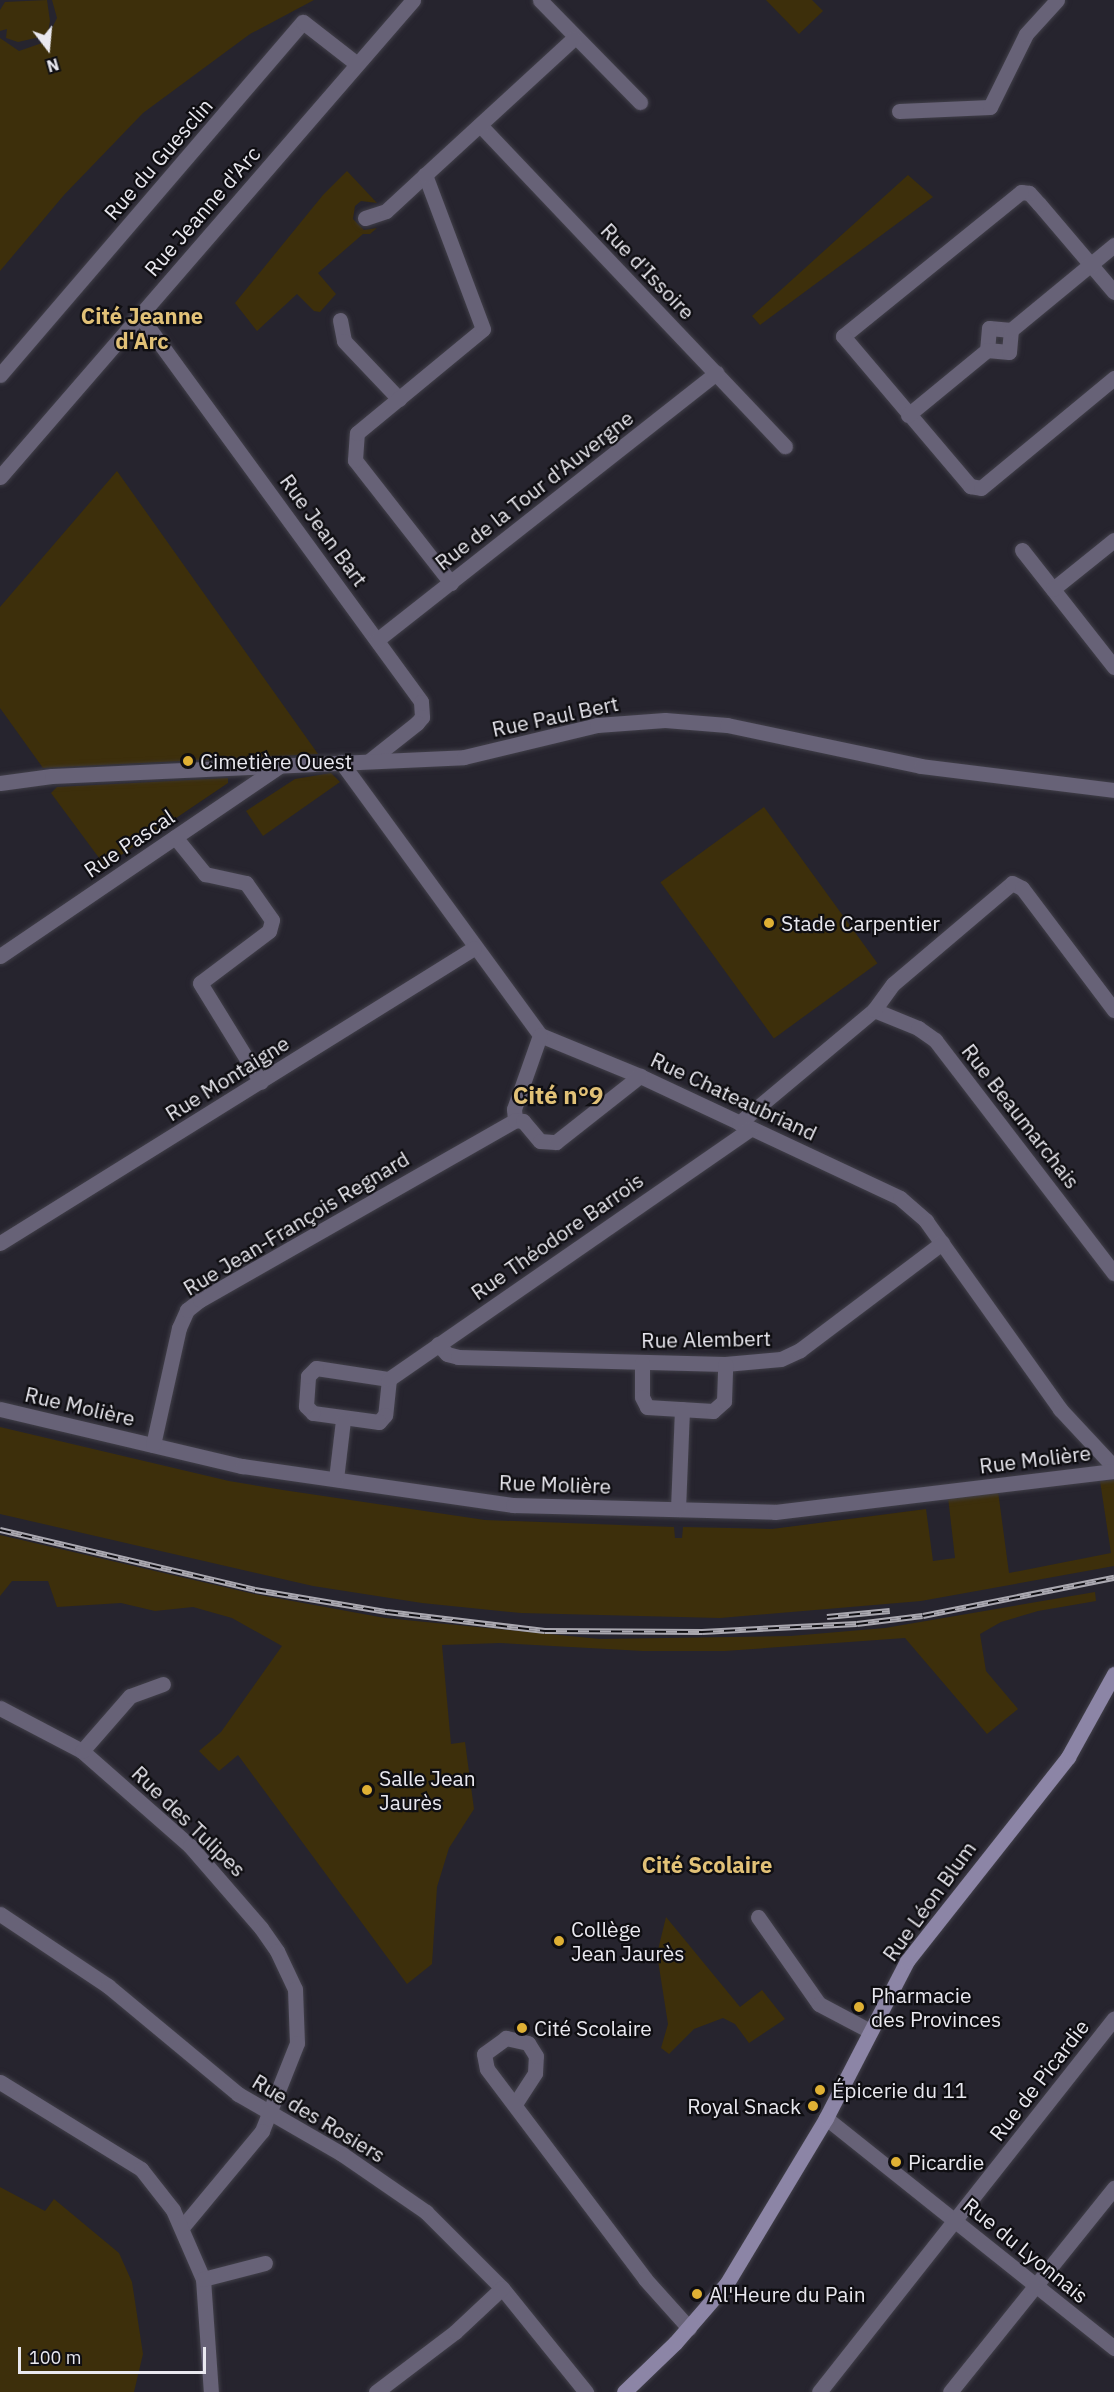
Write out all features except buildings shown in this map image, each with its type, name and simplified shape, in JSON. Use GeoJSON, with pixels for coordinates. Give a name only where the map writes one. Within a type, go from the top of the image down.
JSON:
{"type":"FeatureCollection","features":[{"type":"Feature","properties":{"kind":"street","name":"Rue Jeanne d'Arc"},"geometry":{"type":"LineString","coordinates":[[0,477],[413,0]]}},
{"type":"Feature","properties":{"kind":"street"},"geometry":{"type":"LineString","coordinates":[[540,0],[574,38],[640,102]]}},
{"type":"Feature","properties":{"kind":"street"},"geometry":{"type":"LineString","coordinates":[[899,111],[990,107],[1026,34],[1052,1]]}},
{"type":"Feature","properties":{"kind":"street","name":"Rue du Guesclin"},"geometry":{"type":"LineString","coordinates":[[0,375],[303,22],[357,64]]}},
{"type":"Feature","properties":{"kind":"street"},"geometry":{"type":"LineString","coordinates":[[365,218],[386,211],[574,38]]}},
{"type":"Feature","properties":{"kind":"street","name":"Rue d'Issoire"},"geometry":{"type":"LineString","coordinates":[[480,125],[785,446]]}},
{"type":"Feature","properties":{"kind":"street"},"geometry":{"type":"LineString","coordinates":[[425,175],[483,329],[357,433],[355,460],[451,583]]}},
{"type":"Feature","properties":{"kind":"street"},"geometry":{"type":"LineString","coordinates":[[1114,292],[1029,193],[1021,192],[1010,197],[843,336],[969,486],[981,488],[1114,378]]}},
{"type":"Feature","properties":{"kind":"street"},"geometry":{"type":"LineString","coordinates":[[987,350],[989,328],[1011,330],[1114,244]]}},
{"type":"Feature","properties":{"kind":"street","name":"Rue Jean Bart"},"geometry":{"type":"LineString","coordinates":[[140,316],[422,702],[423,711],[417,723],[369,761]]}},
{"type":"Feature","properties":{"kind":"street"},"geometry":{"type":"LineString","coordinates":[[340,320],[344,341],[399,399]]}},
{"type":"Feature","properties":{"kind":"street"},"geometry":{"type":"LineString","coordinates":[[908,415],[987,350],[1009,352],[1011,330]]}},
{"type":"Feature","properties":{"kind":"street","name":"Rue de la Tour d'Auvergne"},"geometry":{"type":"LineString","coordinates":[[377,640],[716,373]]}},
{"type":"Feature","properties":{"kind":"street"},"geometry":{"type":"LineString","coordinates":[[1053,589],[1114,540]]}},
{"type":"Feature","properties":{"kind":"street"},"geometry":{"type":"LineString","coordinates":[[1022,550],[1114,667]]}},
{"type":"Feature","properties":{"kind":"street","name":"Rue Paul Bert"},"geometry":{"type":"LineString","coordinates":[[0,783],[52,776],[464,757],[597,725],[665,720],[727,725],[932,767],[1114,790]]}},
{"type":"Feature","properties":{"kind":"street"},"geometry":{"type":"LineString","coordinates":[[341,762],[474,948],[540,1035],[514,1109],[515,1120],[523,1121],[540,1141],[556,1142],[640,1076]]}},
{"type":"Feature","properties":{"kind":"street","name":"Rue Pascal"},"geometry":{"type":"LineString","coordinates":[[0,956],[282,765]]}},
{"type":"Feature","properties":{"kind":"street"},"geometry":{"type":"LineString","coordinates":[[175,837],[205,874],[246,883],[272,920],[269,931],[200,983],[261,1082]]}},
{"type":"Feature","properties":{"kind":"street","name":"Rue Théodore Barrois"},"geometry":{"type":"LineString","coordinates":[[389,1379],[744,1126],[874,1010],[893,984],[1012,883],[1022,888],[1114,1010]]}},
{"type":"Feature","properties":{"kind":"street","name":"Rue Montaigne"},"geometry":{"type":"LineString","coordinates":[[0,1243],[474,948]]}},
{"type":"Feature","properties":{"kind":"street","name":"Rue Beaumarchais"},"geometry":{"type":"LineString","coordinates":[[874,1010],[918,1028],[935,1040],[1114,1273]]}},
{"type":"Feature","properties":{"kind":"street","name":"Rue Chateaubriand"},"geometry":{"type":"LineString","coordinates":[[540,1035],[640,1076],[900,1198],[942,1243],[1060,1409],[1114,1469]]}},
{"type":"Feature","properties":{"kind":"street","name":"Rue Jean-François Regnard"},"geometry":{"type":"LineString","coordinates":[[153,1445],[179,1328],[187,1310],[515,1120]]}},
{"type":"Feature","properties":{"kind":"street","name":"Rue Alembert"},"geometry":{"type":"LineString","coordinates":[[438,1344],[447,1354],[458,1357],[725,1364],[766,1362],[792,1354],[942,1243]]}},
{"type":"Feature","properties":{"kind":"street"},"geometry":{"type":"LineString","coordinates":[[642,1362],[644,1404],[651,1408],[713,1411],[724,1401],[725,1364]]}},
{"type":"Feature","properties":{"kind":"street"},"geometry":{"type":"LineString","coordinates":[[316,1368],[389,1379],[385,1415],[379,1422],[343,1420],[312,1413],[306,1406],[308,1376],[316,1368]]}},
{"type":"Feature","properties":{"kind":"street","name":"Rue Molière"},"geometry":{"type":"LineString","coordinates":[[0,1409],[242,1466],[513,1505],[775,1512],[1114,1469]]}},
{"type":"Feature","properties":{"kind":"street"},"geometry":{"type":"LineString","coordinates":[[678,1509],[682,1409]]}},
{"type":"Feature","properties":{"kind":"street"},"geometry":{"type":"LineString","coordinates":[[336,1479],[343,1420]]}},
{"type":"Feature","properties":{"kind":"street","name":"Rue Léon Blum"},"geometry":{"type":"LineString","coordinates":[[624,2392],[689,2328],[727,2283],[826,2118],[914,1949],[1068,1757],[1114,1674]]}},
{"type":"Feature","properties":{"kind":"street"},"geometry":{"type":"LineString","coordinates":[[82,1751],[130,1696],[163,1684]]}},
{"type":"Feature","properties":{"kind":"street","name":"Rue des Tulipes"},"geometry":{"type":"LineString","coordinates":[[0,1708],[82,1751],[190,1846],[277,1951],[294,1989],[299,2024],[291,2064],[268,2112],[262,2131],[183,2226]]}},
{"type":"Feature","properties":{"kind":"street","name":"Rue des Rosiers"},"geometry":{"type":"LineString","coordinates":[[0,1914],[80,1965],[238,2094],[342,2154],[416,2205],[457,2239],[502,2288],[586,2392]]}},
{"type":"Feature","properties":{"kind":"street"},"geometry":{"type":"LineString","coordinates":[[758,1917],[819,2004],[870,2031]]}},
{"type":"Feature","properties":{"kind":"street","name":"Rue de Picardie"},"geometry":{"type":"LineString","coordinates":[[819,2392],[1114,2019]]}},
{"type":"Feature","properties":{"kind":"street"},"geometry":{"type":"LineString","coordinates":[[0,2082],[141,2169],[183,2226],[203,2279],[211,2392]]}},
{"type":"Feature","properties":{"kind":"street"},"geometry":{"type":"LineString","coordinates":[[515,2104],[645,2279],[666,2298],[689,2328]]}},
{"type":"Feature","properties":{"kind":"street","name":"Rue du Lyonnais"},"geometry":{"type":"LineString","coordinates":[[826,2118],[1114,2348]]}},
{"type":"Feature","properties":{"kind":"street"},"geometry":{"type":"LineString","coordinates":[[950,2392],[1114,2188]]}},
{"type":"Feature","properties":{"kind":"street"},"geometry":{"type":"LineString","coordinates":[[203,2279],[265,2263]]}},
{"type":"Feature","properties":{"kind":"street"},"geometry":{"type":"LineString","coordinates":[[376,2392],[455,2332],[502,2288]]}},
{"type":"Feature","properties":{"kind":"shaded area"},"geometry":{"type":"Polygon","coordinates":[[[47,0],[50,21],[48,32],[40,37],[18,42],[6,38],[7,29],[0,31],[0,10],[5,2],[47,0]]]}},
{"type":"Feature","properties":{"kind":"shaded area"},"geometry":{"type":"Polygon","coordinates":[[[52,0],[314,0],[250,34],[143,113],[64,195],[0,271],[0,38],[19,51],[45,42],[57,18],[52,0]]]}},
{"type":"Feature","properties":{"kind":"shaded area"},"geometry":{"type":"Polygon","coordinates":[[[766,0],[812,0],[823,11],[799,34],[766,0]]]}},
{"type":"Feature","properties":{"kind":"shaded area"},"geometry":{"type":"Polygon","coordinates":[[[347,171],[377,203],[361,201],[355,206],[353,219],[364,230],[377,228],[370,234],[363,234],[318,273],[336,294],[320,312],[314,311],[297,294],[257,331],[235,303],[323,195],[347,171]]]}},
{"type":"Feature","properties":{"kind":"shaded area"},"geometry":{"type":"Polygon","coordinates":[[[908,175],[933,197],[760,325],[752,316],[908,175]]]}},
{"type":"Feature","properties":{"kind":"shaded area"},"geometry":{"type":"Polygon","coordinates":[[[117,471],[318,754],[43,768],[0,708],[0,607],[117,471]]]}},
{"type":"Feature","properties":{"kind":"shaded area"},"geometry":{"type":"Polygon","coordinates":[[[331,773],[340,782],[263,836],[246,811],[295,779],[331,773]]]}},
{"type":"Feature","properties":{"kind":"shaded area"},"geometry":{"type":"Polygon","coordinates":[[[228,778],[228,783],[105,866],[51,793],[57,787],[228,778]]]}},
{"type":"Feature","properties":{"kind":"shaded area","name":"Stade Carpentier"},"geometry":{"type":"Polygon","coordinates":[[[764,807],[877,963],[774,1038],[660,882],[764,807]]]}},
{"type":"Feature","properties":{"kind":"shaded area"},"geometry":{"type":"Polygon","coordinates":[[[0,1427],[229,1481],[283,1490],[485,1520],[674,1527],[675,1538],[682,1538],[683,1527],[772,1529],[926,1509],[933,1561],[955,1558],[948,1497],[998,1491],[1009,1573],[1111,1553],[1100,1481],[1114,1480],[1114,1566],[921,1601],[720,1618],[521,1613],[422,1603],[313,1586],[0,1514],[0,1427]]]}},
{"type":"Feature","properties":{"kind":"shaded area","name":"Salle Jean Jaurès"},"geometry":{"type":"Polygon","coordinates":[[[0,1535],[254,1594],[385,1618],[600,1639],[791,1636],[885,1628],[1095,1592],[1096,1601],[1038,1611],[1001,1622],[980,1634],[986,1671],[1018,1709],[987,1734],[905,1638],[725,1651],[643,1651],[500,1643],[442,1645],[451,1744],[465,1742],[474,1809],[449,1848],[437,1887],[432,1964],[407,1984],[238,1755],[219,1771],[199,1751],[221,1732],[282,1646],[232,1618],[193,1607],[155,1611],[121,1603],[57,1607],[48,1581],[12,1581],[0,1596],[0,1535]]]}},
{"type":"Feature","properties":{"kind":"shaded area"},"geometry":{"type":"Polygon","coordinates":[[[666,1917],[740,2007],[762,1990],[785,2019],[749,2043],[735,2024],[723,2018],[694,2029],[669,2054],[661,2048],[668,2024],[657,1954],[666,1917]]]}},
{"type":"Feature","properties":{"kind":"shaded area"},"geometry":{"type":"Polygon","coordinates":[[[0,2187],[45,2211],[54,2199],[119,2253],[132,2282],[143,2354],[134,2392],[0,2392],[0,2187]]]}},
{"type":"Feature","properties":{"kind":"railway"},"geometry":{"type":"LineString","coordinates":[[0,1530],[255,1590],[387,1612],[545,1631],[702,1632],[857,1624],[923,1616],[1114,1578]]}},
{"type":"Feature","properties":{"kind":"railway"},"geometry":{"type":"LineString","coordinates":[[827,1617],[890,1611]]}},
{"type":"Feature","properties":{"kind":"place","name":"Cimetière Ouest"},"geometry":{"type":"Point","coordinates":[188,761]}},
{"type":"Feature","properties":{"kind":"place","name":"Stade Carpentier"},"geometry":{"type":"Point","coordinates":[769,923]}},
{"type":"Feature","properties":{"kind":"place","name":"Salle Jean Jaurès"},"geometry":{"type":"Point","coordinates":[367,1790]}},
{"type":"Feature","properties":{"kind":"place","name":"Collège Jean Jaurès"},"geometry":{"type":"Point","coordinates":[559,1941]}},
{"type":"Feature","properties":{"kind":"place","name":"Pharmacie des Provinces"},"geometry":{"type":"Point","coordinates":[859,2007]}},
{"type":"Feature","properties":{"kind":"place","name":"Cité Scolaire"},"geometry":{"type":"Point","coordinates":[522,2028]}},
{"type":"Feature","properties":{"kind":"place","name":"Épicerie du 11"},"geometry":{"type":"Point","coordinates":[820,2090]}},
{"type":"Feature","properties":{"kind":"place","name":"Royal Snack"},"geometry":{"type":"Point","coordinates":[813,2106]}},
{"type":"Feature","properties":{"kind":"place","name":"Picardie"},"geometry":{"type":"Point","coordinates":[896,2162]}},
{"type":"Feature","properties":{"kind":"place","name":"Al'Heure du Pain"},"geometry":{"type":"Point","coordinates":[697,2294]}},
{"type":"Feature","properties":{"kind":"district","name":"Cité Jeanne d'Arc"},"geometry":{"type":"Point","coordinates":[142,328]}},
{"type":"Feature","properties":{"kind":"district","name":"Cité n°9"},"geometry":{"type":"Point","coordinates":[558,1096]}},
{"type":"Feature","properties":{"kind":"district","name":"Cité Scolaire"},"geometry":{"type":"Point","coordinates":[707,1865]}}]}
